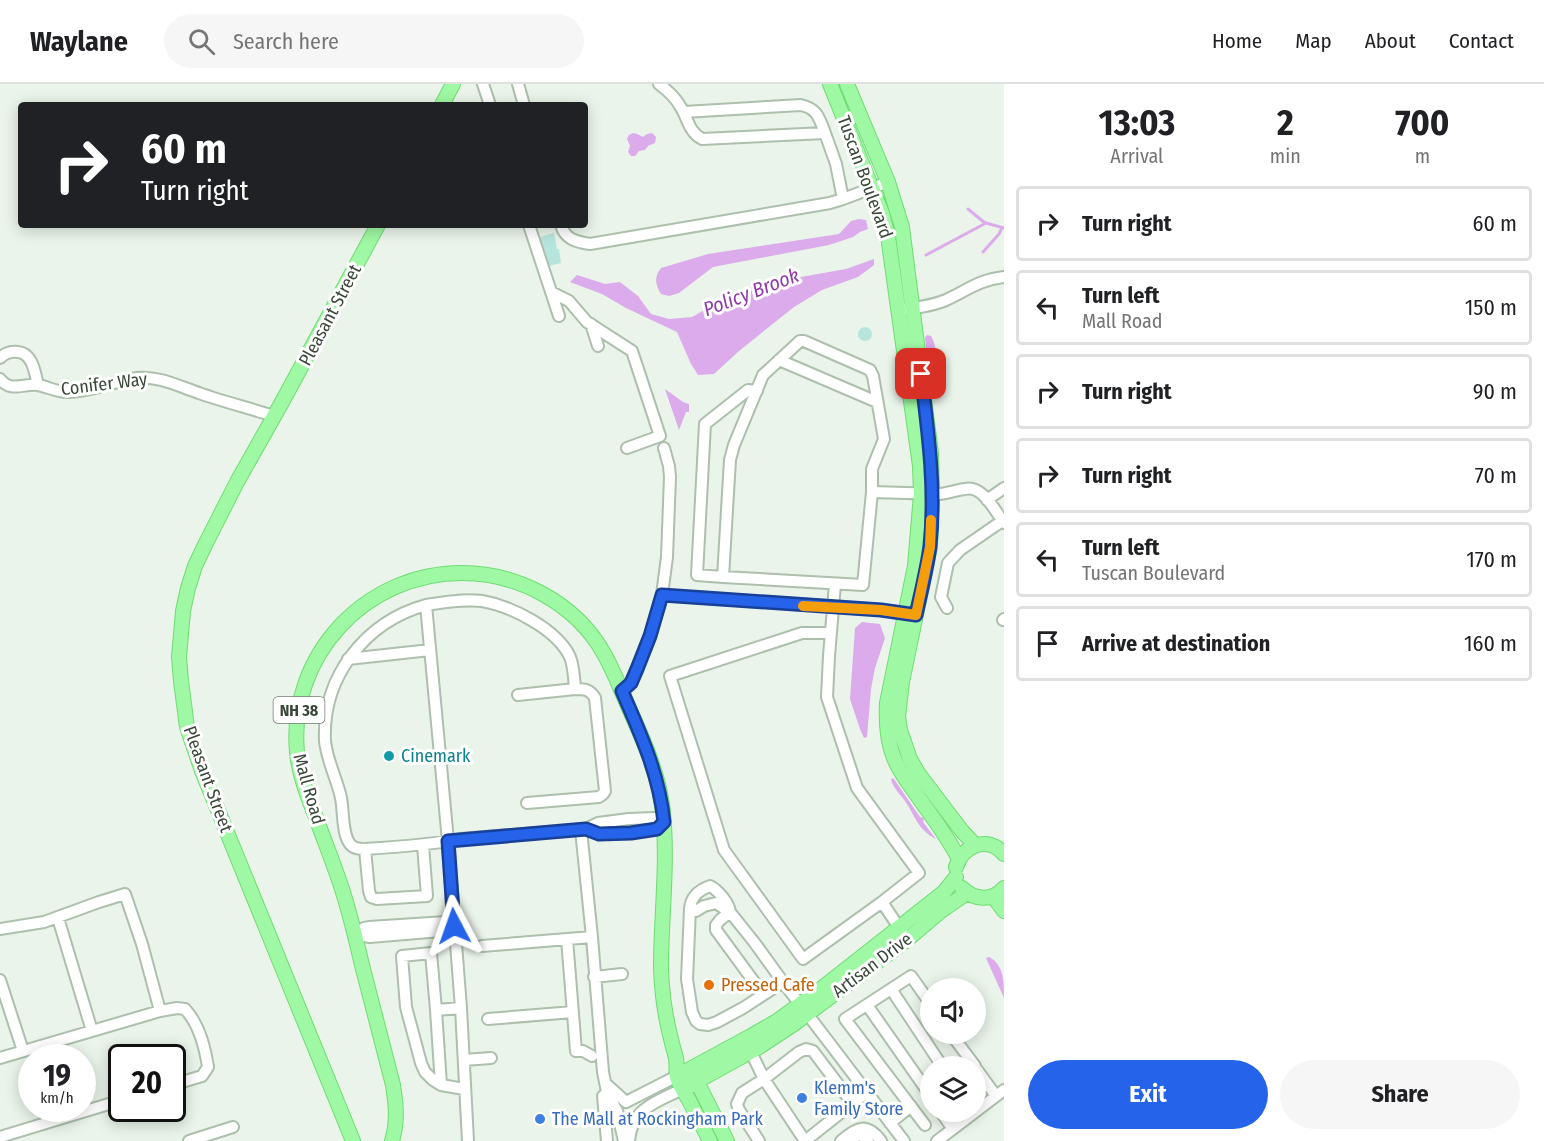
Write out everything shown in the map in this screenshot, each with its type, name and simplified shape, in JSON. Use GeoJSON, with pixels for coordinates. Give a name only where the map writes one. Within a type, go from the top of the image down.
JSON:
{"type":"FeatureCollection","features":[{"type":"Feature","properties":{"kind":"main road"},"geometry":{"type":"LineString","coordinates":[[444,102],[453,84]]}},
{"type":"Feature","properties":{"kind":"main road","name":"Tuscan Boulevard"},"geometry":{"type":"LineString","coordinates":[[830,84],[882,213],[906,309]]}},
{"type":"Feature","properties":{"kind":"main road","name":"Tuscan Boulevard"},"geometry":{"type":"LineString","coordinates":[[847,84],[888,182],[902,227],[906,309],[921,474],[926,494],[899,700],[900,730],[910,759],[918,773],[975,845]]}},
{"type":"Feature","properties":{"kind":"main road","name":"Pleasant Street"},"geometry":{"type":"LineString","coordinates":[[353,1141],[202,771],[188,727],[179,657],[183,611],[195,566],[237,482],[376,228]]}},
{"type":"Feature","properties":{"kind":"main road","name":"Mall Road"},"geometry":{"type":"LineString","coordinates":[[392,1141],[397,1119],[393,1085],[343,893],[303,783],[297,753],[298,711],[311,670],[326,643],[356,610],[394,586],[407,581],[448,573],[480,573],[508,579],[547,596],[559,604],[595,640],[622,691],[656,775],[662,801],[665,867],[661,970],[666,1022],[677,1061],[677,1076],[710,1141]]}},
{"type":"Feature","properties":{"kind":"main road","name":"Tuscan Boulevard"},"geometry":{"type":"LineString","coordinates":[[910,614],[887,704],[887,728],[891,751],[900,770],[947,836],[958,859]]}},
{"type":"Feature","properties":{"kind":"main road"},"geometry":{"type":"LineString","coordinates":[[1001,848],[984,844],[968,848],[958,859],[956,868],[958,883],[967,893],[984,898],[999,892],[1004,911]]}},
{"type":"Feature","properties":{"kind":"main road","name":"Artisan Drive"},"geometry":{"type":"LineString","coordinates":[[904,934],[957,877]]}},
{"type":"Feature","properties":{"kind":"main road","name":"Artisan Drive"},"geometry":{"type":"LineString","coordinates":[[683,1089],[751,1052],[904,934],[967,893]]}},
{"type":"Feature","properties":{"kind":"main road","name":"Artisan Drive"},"geometry":{"type":"LineString","coordinates":[[677,1076],[804,1010]]}},
{"type":"Feature","properties":{"kind":"main road"},"geometry":{"type":"LineString","coordinates":[[677,1061],[690,1069],[727,1141]]}},
{"type":"Feature","properties":{"kind":"street"},"geometry":{"type":"LineString","coordinates":[[483,84],[489,102]]}},
{"type":"Feature","properties":{"kind":"street"},"geometry":{"type":"LineString","coordinates":[[518,84],[523,102]]}},
{"type":"Feature","properties":{"kind":"street"},"geometry":{"type":"LineString","coordinates":[[659,84],[679,102],[692,132],[702,139],[825,133]]}},
{"type":"Feature","properties":{"kind":"street"},"geometry":{"type":"LineString","coordinates":[[684,112],[801,105],[810,107],[816,113],[825,133],[836,164],[843,199]]}},
{"type":"Feature","properties":{"kind":"street"},"geometry":{"type":"LineString","coordinates":[[563,228],[567,236],[573,240],[590,244],[830,203],[888,182]]}},
{"type":"Feature","properties":{"kind":"street"},"geometry":{"type":"LineString","coordinates":[[530,228],[559,316]]}},
{"type":"Feature","properties":{"kind":"street"},"geometry":{"type":"LineString","coordinates":[[906,309],[946,300],[980,282],[1004,277]]}},
{"type":"Feature","properties":{"kind":"street"},"geometry":{"type":"LineString","coordinates":[[551,292],[569,302],[591,324],[632,351],[660,436],[627,448]]}},
{"type":"Feature","properties":{"kind":"street"},"geometry":{"type":"LineString","coordinates":[[591,324],[598,346]]}},
{"type":"Feature","properties":{"kind":"street"},"geometry":{"type":"LineString","coordinates":[[723,577],[730,460],[734,445],[757,391],[763,375],[800,341],[804,341],[870,370],[873,376],[884,439],[872,469],[863,585],[835,584],[723,577],[697,575],[705,424],[748,390],[757,391]]}},
{"type":"Feature","properties":{"kind":"street","name":"Conifer Way"},"geometry":{"type":"LineString","coordinates":[[0,358],[7,352],[23,353],[33,366],[38,385]]}},
{"type":"Feature","properties":{"kind":"street"},"geometry":{"type":"LineString","coordinates":[[779,360],[878,402]]}},
{"type":"Feature","properties":{"kind":"street","name":"Conifer Way"},"geometry":{"type":"LineString","coordinates":[[0,379],[9,386],[38,385],[68,393],[150,378],[163,380],[200,394],[274,416]]}},
{"type":"Feature","properties":{"kind":"street"},"geometry":{"type":"LineString","coordinates":[[622,691],[631,683],[637,669],[662,595],[667,557],[670,477],[664,448]]}},
{"type":"Feature","properties":{"kind":"street"},"geometry":{"type":"LineString","coordinates":[[872,492],[926,494],[950,493],[973,488],[983,495],[1003,522],[960,550],[948,563],[941,597],[947,608]]}},
{"type":"Feature","properties":{"kind":"street"},"geometry":{"type":"LineString","coordinates":[[987,500],[1004,488]]}},
{"type":"Feature","properties":{"kind":"street"},"geometry":{"type":"LineString","coordinates":[[831,633],[802,633],[670,676],[724,850],[803,959],[919,873],[857,788],[827,697],[835,584]]}},
{"type":"Feature","properties":{"kind":"street"},"geometry":{"type":"LineString","coordinates":[[662,595],[910,614]]}},
{"type":"Feature","properties":{"kind":"street"},"geometry":{"type":"LineString","coordinates":[[575,689],[571,660],[567,651],[554,637],[526,618],[499,606],[483,602],[453,601],[426,605],[411,609],[380,626],[348,659],[328,707],[325,740],[327,757],[341,800],[346,839],[356,849],[365,849],[584,830],[599,834],[631,833],[657,829],[664,822]]}},
{"type":"Feature","properties":{"kind":"street"},"geometry":{"type":"LineString","coordinates":[[426,605],[448,841],[461,1008],[468,1141]]}},
{"type":"Feature","properties":{"kind":"street"},"geometry":{"type":"LineString","coordinates":[[348,659],[430,650]]}},
{"type":"Feature","properties":{"kind":"street"},"geometry":{"type":"LineString","coordinates":[[518,695],[575,689],[590,691],[595,698],[605,791],[599,796],[527,802]]}},
{"type":"Feature","properties":{"kind":"street"},"geometry":{"type":"LineString","coordinates":[[584,830],[603,1072],[607,1092],[616,1111],[624,1141]]}},
{"type":"Feature","properties":{"kind":"street"},"geometry":{"type":"LineString","coordinates":[[365,849],[371,897],[377,899],[417,897],[426,896],[423,845]]}},
{"type":"Feature","properties":{"kind":"street"},"geometry":{"type":"LineString","coordinates":[[783,982],[717,1023],[708,1025],[696,1021],[692,1012],[687,979],[692,898],[710,885],[714,887],[729,907],[730,912],[904,1141]]}},
{"type":"Feature","properties":{"kind":"street"},"geometry":{"type":"LineString","coordinates":[[0,929],[45,922],[125,894],[142,944],[160,1011]]}},
{"type":"Feature","properties":{"kind":"street"},"geometry":{"type":"LineString","coordinates":[[690,994],[693,980],[695,915],[699,902],[712,897],[723,899]]}},
{"type":"Feature","properties":{"kind":"street"},"geometry":{"type":"LineString","coordinates":[[882,902],[904,934]]}},
{"type":"Feature","properties":{"kind":"street"},"geometry":{"type":"LineString","coordinates":[[696,911],[716,903],[730,912]]}},
{"type":"Feature","properties":{"kind":"street"},"geometry":{"type":"LineString","coordinates":[[730,912],[716,924],[716,930],[763,994]]}},
{"type":"Feature","properties":{"kind":"street"},"geometry":{"type":"LineString","coordinates":[[58,918],[92,1031]]}},
{"type":"Feature","properties":{"kind":"street"},"geometry":{"type":"LineString","coordinates":[[354,934],[369,927],[446,922],[454,926]]}},
{"type":"Feature","properties":{"kind":"street"},"geometry":{"type":"LineString","coordinates":[[482,946],[592,937]]}},
{"type":"Feature","properties":{"kind":"street"},"geometry":{"type":"LineString","coordinates":[[567,939],[576,1051],[583,1051],[592,1056]]}},
{"type":"Feature","properties":{"kind":"street"},"geometry":{"type":"LineString","coordinates":[[441,1085],[431,953],[402,956],[406,1007],[421,1064],[425,1072],[441,1085],[464,1089]]}},
{"type":"Feature","properties":{"kind":"street"},"geometry":{"type":"LineString","coordinates":[[594,977],[622,974]]}},
{"type":"Feature","properties":{"kind":"street"},"geometry":{"type":"LineString","coordinates":[[920,989],[911,976],[845,1019],[926,1125]]}},
{"type":"Feature","properties":{"kind":"street"},"geometry":{"type":"LineString","coordinates":[[0,980],[21,1044]]}},
{"type":"Feature","properties":{"kind":"street"},"geometry":{"type":"LineString","coordinates":[[891,989],[935,1056]]}},
{"type":"Feature","properties":{"kind":"street"},"geometry":{"type":"LineString","coordinates":[[867,1005],[920,1081]]}},
{"type":"Feature","properties":{"kind":"street"},"geometry":{"type":"LineString","coordinates":[[436,1010],[461,1008]]}},
{"type":"Feature","properties":{"kind":"street"},"geometry":{"type":"LineString","coordinates":[[47,1044],[160,1011],[185,1009],[193,1017],[206,1053],[208,1067],[201,1076],[186,1081]]}},
{"type":"Feature","properties":{"kind":"street"},"geometry":{"type":"LineString","coordinates":[[488,1018],[573,1012]]}},
{"type":"Feature","properties":{"kind":"street"},"geometry":{"type":"LineString","coordinates":[[759,1141],[742,1116],[737,1104],[742,1093],[806,1049],[813,1051],[853,1104]]}},
{"type":"Feature","properties":{"kind":"street"},"geometry":{"type":"LineString","coordinates":[[751,1052],[764,1079],[805,1141],[867,1092]]}},
{"type":"Feature","properties":{"kind":"street"},"geometry":{"type":"LineString","coordinates":[[0,1058],[18,1053]]}},
{"type":"Feature","properties":{"kind":"street"},"geometry":{"type":"LineString","coordinates":[[464,1060],[491,1058]]}},
{"type":"Feature","properties":{"kind":"street"},"geometry":{"type":"LineString","coordinates":[[616,1111],[626,1102],[677,1076]]}},
{"type":"Feature","properties":{"kind":"street"},"geometry":{"type":"LineString","coordinates":[[986,1078],[1000,1093],[986,1102]]}},
{"type":"Feature","properties":{"kind":"street"},"geometry":{"type":"LineString","coordinates":[[606,1084],[626,1102],[630,1136]]}},
{"type":"Feature","properties":{"kind":"street"},"geometry":{"type":"LineString","coordinates":[[630,1136],[640,1112],[683,1089]]}},
{"type":"Feature","properties":{"kind":"street"},"geometry":{"type":"LineString","coordinates":[[603,1096],[607,1141]]}},
{"type":"Feature","properties":{"kind":"street"},"geometry":{"type":"LineString","coordinates":[[0,1137],[108,1104]]}},
{"type":"Feature","properties":{"kind":"street"},"geometry":{"type":"LineString","coordinates":[[890,1123],[911,1106]]}},
{"type":"Feature","properties":{"kind":"street"},"geometry":{"type":"LineString","coordinates":[[830,1122],[842,1140]]}},
{"type":"Feature","properties":{"kind":"street"},"geometry":{"type":"LineString","coordinates":[[948,1122],[953,1129]]}},
{"type":"Feature","properties":{"kind":"street"},"geometry":{"type":"LineString","coordinates":[[937,1141],[961,1122]]}},
{"type":"Feature","properties":{"kind":"street"},"geometry":{"type":"LineString","coordinates":[[189,1141],[233,1127]]}},
{"type":"Feature","properties":{"kind":"street"},"geometry":{"type":"LineString","coordinates":[[842,1140],[849,1134],[864,1128],[870,1129],[881,1141]]}},
{"type":"Feature","properties":{"kind":"street"},"geometry":{"type":"LineString","coordinates":[[842,1140],[859,1135],[868,1141]]}},
{"type":"Feature","properties":{"kind":"shaded area"},"geometry":{"type":"Polygon","coordinates":[[[554,233],[561,263],[549,266],[540,237],[554,233]]]}},
{"type":"Feature","properties":{"kind":"shaded area"},"geometry":{"type":"Polygon","coordinates":[[[862,327],[868,327],[872,334],[868,341],[862,341],[858,337],[858,331],[862,327]]]}},
{"type":"Feature","properties":{"kind":"water"},"geometry":{"type":"Polygon","coordinates":[[[633,133],[643,137],[652,133],[656,137],[655,143],[639,151],[635,156],[631,156],[628,152],[630,146],[627,139],[633,133]]]}},
{"type":"Feature","properties":{"kind":"water"},"geometry":{"type":"Polygon","coordinates":[[[866,220],[868,229],[853,237],[829,245],[713,267],[679,293],[669,296],[661,294],[657,287],[656,278],[661,268],[708,254],[839,234],[851,221],[866,220]]]}},
{"type":"Feature","properties":{"kind":"water"},"geometry":{"type":"Polygon","coordinates":[[[874,259],[874,265],[858,277],[822,290],[794,307],[714,374],[698,375],[677,332],[602,294],[570,282],[577,275],[605,284],[620,282],[638,296],[651,314],[669,319],[692,317],[742,289],[846,269],[874,259]]]}},
{"type":"Feature","properties":{"kind":"water"},"geometry":{"type":"Polygon","coordinates":[[[927,335],[931,336],[934,343],[934,356],[927,355],[925,338],[927,335]]]}},
{"type":"Feature","properties":{"kind":"water"},"geometry":{"type":"Polygon","coordinates":[[[665,389],[689,404],[689,412],[686,412],[679,430],[665,389]]]}},
{"type":"Feature","properties":{"kind":"water"},"geometry":{"type":"Polygon","coordinates":[[[862,622],[880,624],[885,638],[875,668],[867,737],[864,738],[850,699],[855,628],[862,622]]]}},
{"type":"Feature","properties":{"kind":"water"},"geometry":{"type":"Polygon","coordinates":[[[892,778],[920,817],[924,818],[923,822],[936,839],[921,827],[894,786],[892,778]]]}},
{"type":"Feature","properties":{"kind":"water"},"geometry":{"type":"Polygon","coordinates":[[[989,957],[998,964],[1000,969],[1004,998],[986,958],[989,957]]]}},
{"type":"Feature","properties":{"kind":"waterway"},"geometry":{"type":"LineString","coordinates":[[968,209],[985,223]]}},
{"type":"Feature","properties":{"kind":"waterway","name":"Policy Brook"},"geometry":{"type":"LineString","coordinates":[[926,255],[986,223],[1004,228]]}},
{"type":"Feature","properties":{"kind":"waterway"},"geometry":{"type":"LineString","coordinates":[[983,252],[1002,228]]}},
{"type":"Feature","properties":{"kind":"slow traffic"},"geometry":{"type":"LineString","coordinates":[[803,606],[881,610],[916,615],[930,547],[931,520]]}},
{"type":"Feature","properties":{"kind":"place","name":"Cinemark"},"geometry":{"type":"Point","coordinates":[389,756]}},
{"type":"Feature","properties":{"kind":"place","name":"Pressed Cafe"},"geometry":{"type":"Point","coordinates":[709,985]}},
{"type":"Feature","properties":{"kind":"place","name":"Klemm's Family Store"},"geometry":{"type":"Point","coordinates":[802,1098]}},
{"type":"Feature","properties":{"kind":"place","name":"The Mall at Rockingham Park"},"geometry":{"type":"Point","coordinates":[540,1119]}},
{"type":"Feature","properties":{"kind":"route"},"geometry":{"type":"LineString","coordinates":[[454,926],[448,841],[586,829],[599,834],[631,833],[657,829],[664,822],[656,775],[622,691],[631,683],[637,669],[662,595],[881,610],[916,615],[930,547],[932,494],[931,453],[921,374]]}}]}
